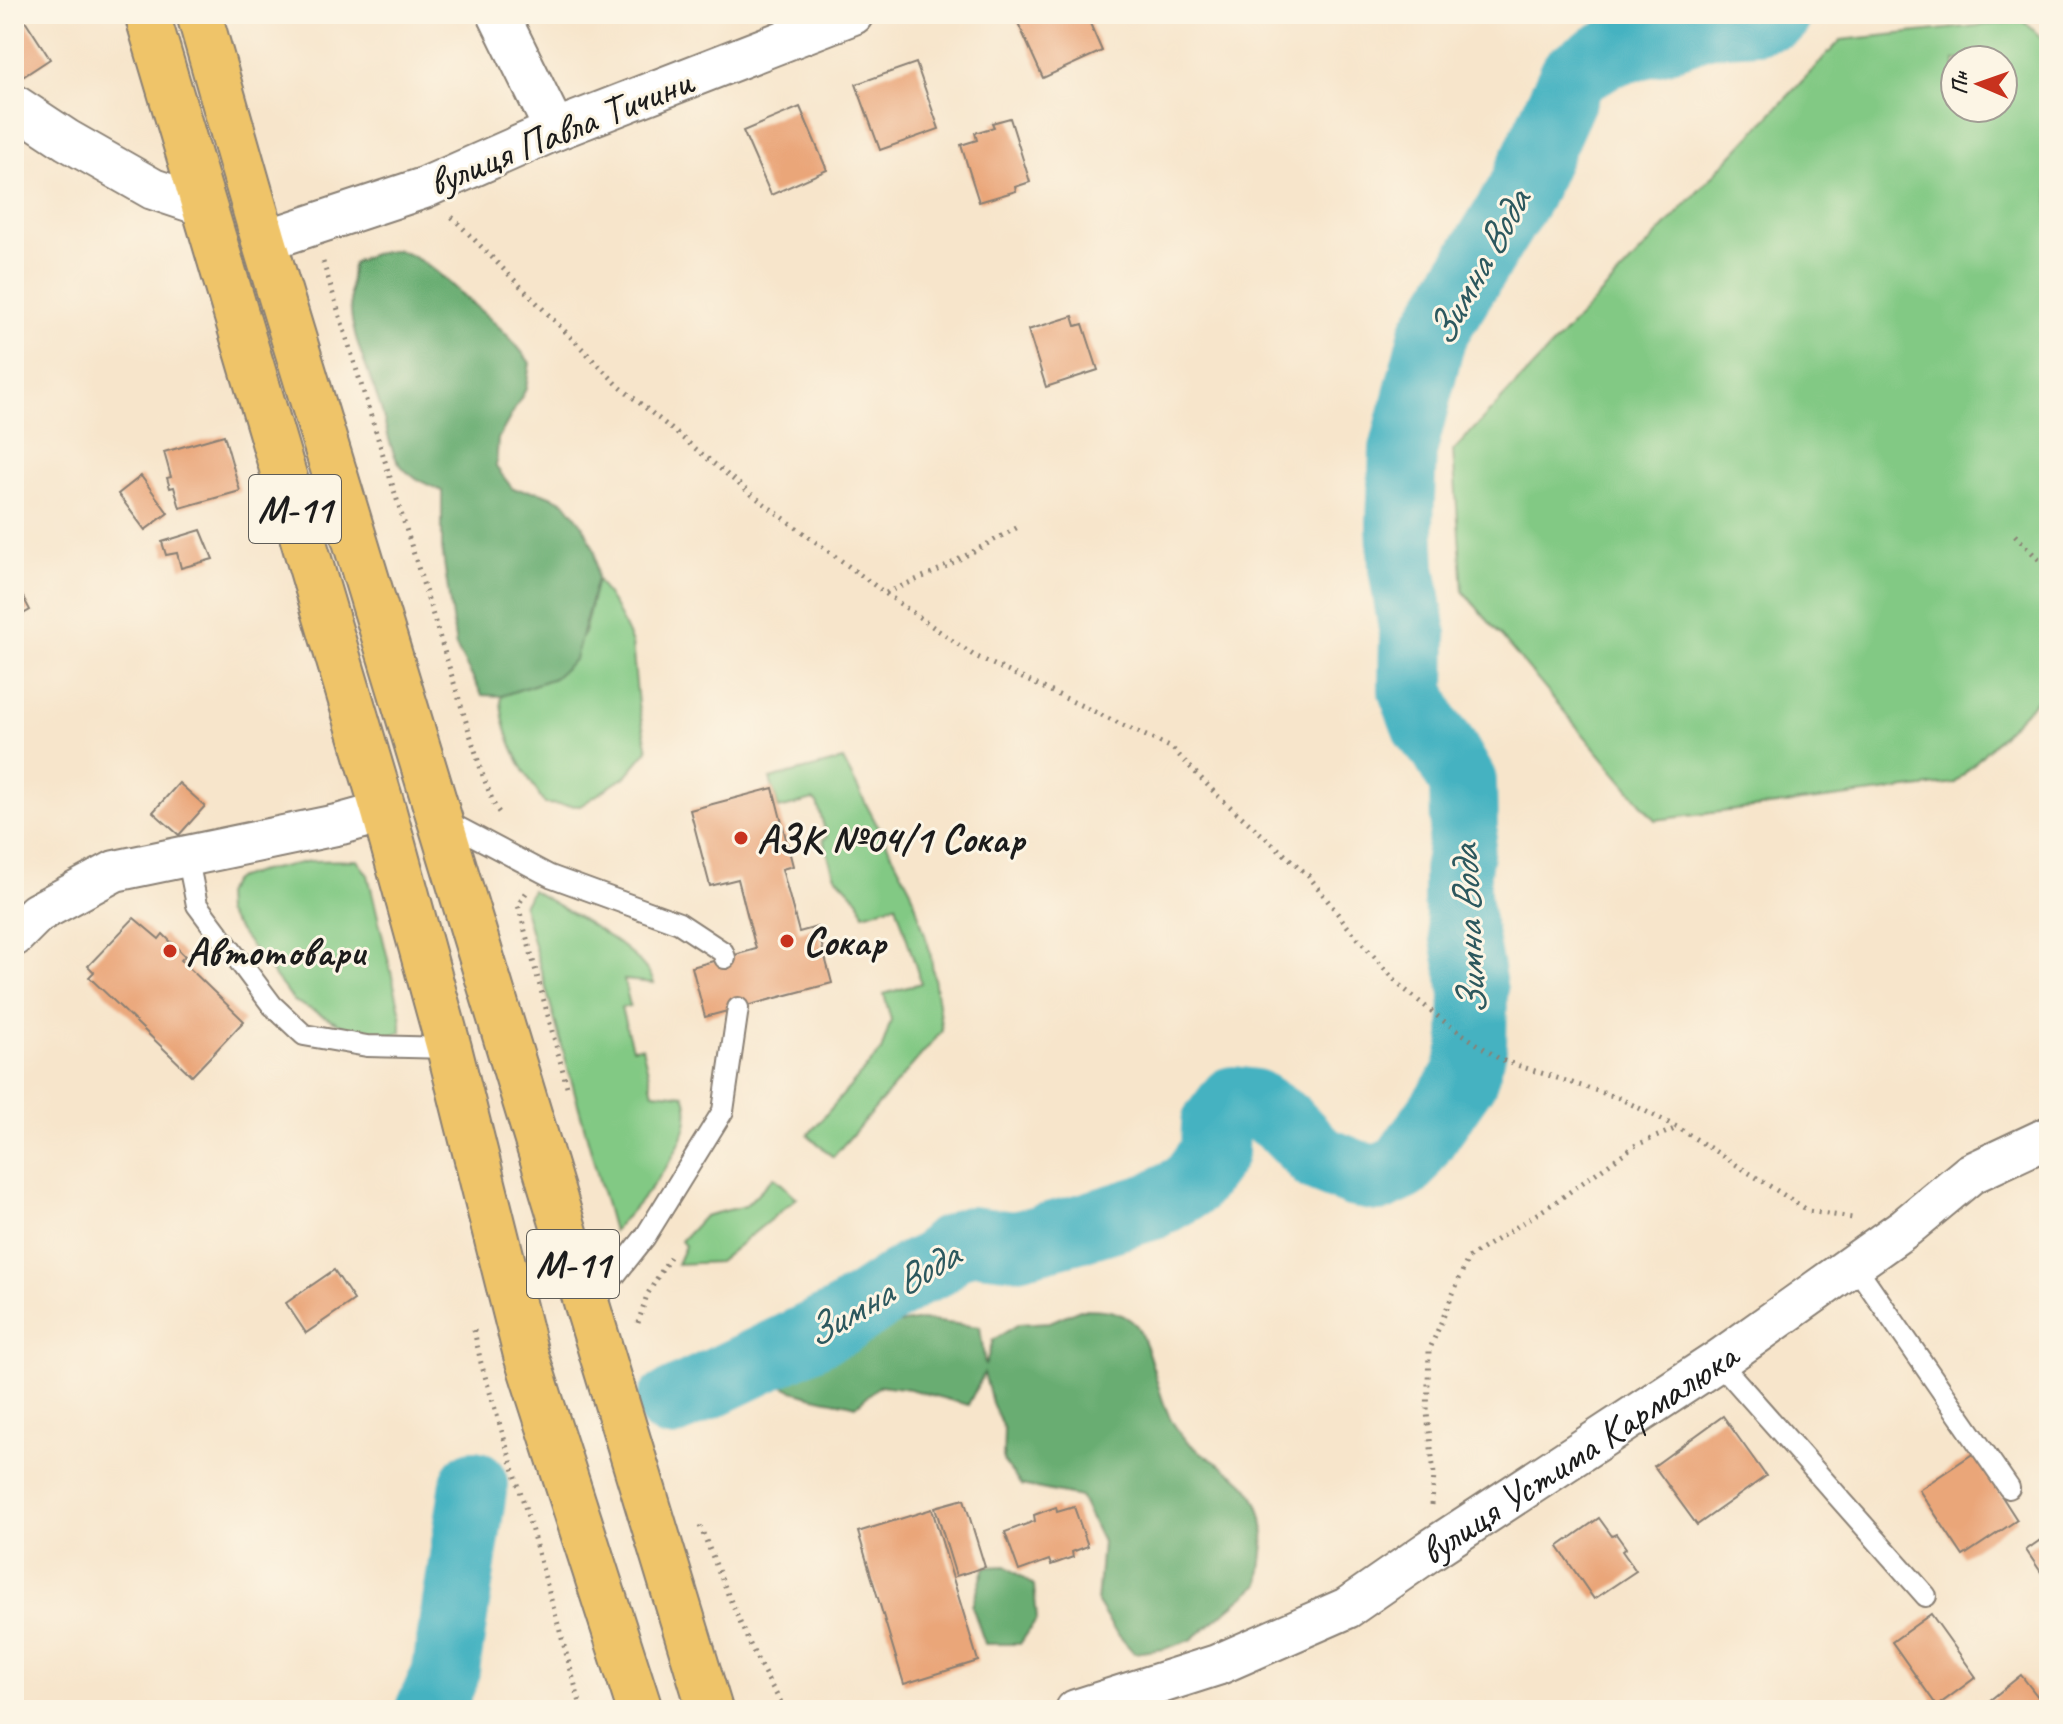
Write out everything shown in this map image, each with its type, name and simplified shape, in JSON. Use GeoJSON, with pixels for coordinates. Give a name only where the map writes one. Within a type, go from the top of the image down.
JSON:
{"type":"FeatureCollection","features":[{"type":"Feature","properties":{"kind":"highway","name":"М-11"},"geometry":{"type":"LineString","coordinates":[[147,14],[384,812],[449,1048],[526,1355],[640,1710]]}},
{"type":"Feature","properties":{"kind":"highway","name":"М-11"},"geometry":{"type":"LineString","coordinates":[[199,14],[264,241],[710,1710]]}},
{"type":"Feature","properties":{"kind":"street"},"geometry":{"type":"LineString","coordinates":[[498,14],[555,130]]}},
{"type":"Feature","properties":{"kind":"street","name":"вулиця Павла Тичини"},"geometry":{"type":"LineString","coordinates":[[264,241],[424,188],[555,130],[853,14]]}},
{"type":"Feature","properties":{"kind":"street"},"geometry":{"type":"LineString","coordinates":[[14,105],[67,140],[153,189],[204,206]]}},
{"type":"Feature","properties":{"kind":"street"},"geometry":{"type":"LineString","coordinates":[[14,936],[37,913],[115,871],[341,824],[384,812]]}},
{"type":"Feature","properties":{"kind":"street","name":"вулиця Устима Кармалюка"},"geometry":{"type":"LineString","coordinates":[[1076,1710],[1217,1665],[1347,1608],[1718,1361],[1906,1227],[1970,1174],[2049,1137]]}},
{"type":"Feature","properties":{"kind":"lane"},"geometry":{"type":"LineString","coordinates":[[439,817],[550,876],[679,923],[723,952],[725,958]]}},
{"type":"Feature","properties":{"kind":"lane"},"geometry":{"type":"LineString","coordinates":[[187,855],[197,905],[272,1005],[304,1035],[367,1046],[449,1048]]}},
{"type":"Feature","properties":{"kind":"lane"},"geometry":{"type":"LineString","coordinates":[[587,1311],[645,1237],[723,1111],[738,1008]]}},
{"type":"Feature","properties":{"kind":"lane"},"geometry":{"type":"LineString","coordinates":[[1854,1264],[2009,1488]]}},
{"type":"Feature","properties":{"kind":"lane"},"geometry":{"type":"LineString","coordinates":[[1718,1361],[1926,1596]]}},
{"type":"Feature","properties":{"kind":"path"},"geometry":{"type":"LineString","coordinates":[[424,188],[620,387],[751,494],[973,655],[1172,748],[1218,796],[1308,875],[1398,984],[1446,1023],[1501,1060],[1619,1098],[1677,1127],[1809,1211],[1906,1227]]}},
{"type":"Feature","properties":{"kind":"path"},"geometry":{"type":"LineString","coordinates":[[312,226],[483,776],[495,807],[503,817]]}},
{"type":"Feature","properties":{"kind":"path"},"geometry":{"type":"LineString","coordinates":[[885,593],[943,568],[1020,526]]}},
{"type":"Feature","properties":{"kind":"path"},"geometry":{"type":"LineString","coordinates":[[2015,535],[2049,570]]}},
{"type":"Feature","properties":{"kind":"path"},"geometry":{"type":"LineString","coordinates":[[529,888],[518,905],[571,1100]]}},
{"type":"Feature","properties":{"kind":"path"},"geometry":{"type":"LineString","coordinates":[[1429,1551],[1434,1474],[1427,1413],[1429,1351],[1468,1258],[1554,1203],[1634,1146],[1677,1127]]}},
{"type":"Feature","properties":{"kind":"path"},"geometry":{"type":"LineString","coordinates":[[638,1336],[638,1321],[647,1295],[670,1257]]}},
{"type":"Feature","properties":{"kind":"path"},"geometry":{"type":"LineString","coordinates":[[499,1424],[582,1710]]}},
{"type":"Feature","properties":{"kind":"path"},"geometry":{"type":"LineString","coordinates":[[699,1525],[747,1637],[786,1710]]}},
{"type":"Feature","properties":{"kind":"green space"},"geometry":{"type":"Polygon","coordinates":[[[2024,21],[2049,45],[2049,687],[1955,783],[1655,820],[1463,591],[1453,451],[1841,40],[2024,21]]]}},
{"type":"Feature","properties":{"kind":"green space"},"geometry":{"type":"Polygon","coordinates":[[[397,250],[417,259],[444,278],[501,329],[530,363],[526,389],[498,439],[496,467],[513,489],[540,492],[565,502],[583,525],[595,551],[597,579],[575,659],[554,678],[501,696],[482,695],[456,647],[442,548],[442,491],[411,475],[397,460],[352,321],[350,284],[353,263],[373,254],[397,250]]]}},
{"type":"Feature","properties":{"kind":"green space"},"geometry":{"type":"Polygon","coordinates":[[[597,579],[632,643],[638,704],[648,750],[626,776],[580,806],[545,804],[509,739],[501,696],[554,678],[584,633],[597,579]]]}},
{"type":"Feature","properties":{"kind":"green space"},"geometry":{"type":"Polygon","coordinates":[[[843,760],[911,890],[930,951],[942,1031],[833,1157],[808,1135],[881,1051],[891,1020],[884,994],[921,983],[896,904],[864,914],[858,899],[834,874],[823,839],[827,837],[817,803],[813,800],[779,809],[770,779],[843,760]]]}},
{"type":"Feature","properties":{"kind":"green space"},"geometry":{"type":"Polygon","coordinates":[[[357,860],[368,875],[401,1014],[401,1032],[388,1037],[356,1032],[294,1001],[225,913],[224,894],[233,880],[310,861],[357,860]]]}},
{"type":"Feature","properties":{"kind":"green space"},"geometry":{"type":"Polygon","coordinates":[[[532,890],[601,931],[647,970],[654,983],[624,980],[630,1006],[621,1008],[632,1048],[642,1047],[653,1092],[684,1095],[688,1112],[677,1149],[652,1186],[613,1231],[523,905],[532,890]]]}},
{"type":"Feature","properties":{"kind":"green space"},"geometry":{"type":"Polygon","coordinates":[[[774,1177],[797,1198],[718,1262],[677,1264],[685,1246],[681,1241],[704,1216],[745,1206],[774,1177]]]}},
{"type":"Feature","properties":{"kind":"green space"},"geometry":{"type":"Polygon","coordinates":[[[1080,1309],[1117,1313],[1136,1325],[1175,1426],[1201,1453],[1242,1481],[1256,1500],[1263,1521],[1259,1584],[1191,1640],[1164,1649],[1134,1653],[1097,1603],[1102,1542],[1080,1497],[1021,1485],[1003,1461],[1004,1430],[984,1373],[968,1405],[909,1389],[880,1385],[856,1406],[812,1397],[785,1386],[774,1378],[766,1366],[761,1350],[770,1320],[799,1318],[829,1326],[891,1325],[921,1320],[980,1327],[985,1366],[993,1340],[1019,1324],[1050,1322],[1080,1309]]]}},
{"type":"Feature","properties":{"kind":"green space"},"geometry":{"type":"Polygon","coordinates":[[[1006,1566],[1034,1586],[1037,1619],[1020,1644],[985,1644],[972,1606],[985,1567],[1006,1566]]]}},
{"type":"Feature","properties":{"kind":"building"},"geometry":{"type":"Polygon","coordinates":[[[14,14],[21,14],[50,59],[24,76],[14,60],[14,14]]]}},
{"type":"Feature","properties":{"kind":"building"},"geometry":{"type":"Polygon","coordinates":[[[1014,14],[1086,14],[1102,51],[1043,78],[1014,14]]]}},
{"type":"Feature","properties":{"kind":"building"},"geometry":{"type":"Polygon","coordinates":[[[916,63],[939,129],[880,150],[856,84],[916,63]]]}},
{"type":"Feature","properties":{"kind":"building"},"geometry":{"type":"Polygon","coordinates":[[[800,107],[827,170],[771,195],[743,131],[800,107]]]}},
{"type":"Feature","properties":{"kind":"building"},"geometry":{"type":"Polygon","coordinates":[[[1010,118],[1030,182],[1015,187],[1016,191],[979,202],[961,145],[977,140],[975,133],[994,127],[992,123],[1010,118]]]}},
{"type":"Feature","properties":{"kind":"building"},"geometry":{"type":"Polygon","coordinates":[[[1073,316],[1076,326],[1083,324],[1098,370],[1046,387],[1028,330],[1073,316]]]}},
{"type":"Feature","properties":{"kind":"building"},"geometry":{"type":"Polygon","coordinates":[[[224,435],[240,491],[180,508],[174,487],[170,488],[167,478],[171,477],[164,452],[224,435]]]}},
{"type":"Feature","properties":{"kind":"building"},"geometry":{"type":"Polygon","coordinates":[[[141,476],[168,513],[145,530],[118,494],[141,476]]]}},
{"type":"Feature","properties":{"kind":"building"},"geometry":{"type":"Polygon","coordinates":[[[201,530],[213,559],[181,568],[177,553],[166,555],[162,542],[201,530]]]}},
{"type":"Feature","properties":{"kind":"building"},"geometry":{"type":"Polygon","coordinates":[[[14,580],[30,610],[14,619],[14,580]]]}},
{"type":"Feature","properties":{"kind":"building"},"geometry":{"type":"Polygon","coordinates":[[[179,783],[205,806],[179,835],[153,812],[179,783]]]}},
{"type":"Feature","properties":{"kind":"building"},"geometry":{"type":"Polygon","coordinates":[[[773,788],[793,866],[782,869],[799,932],[817,927],[832,983],[705,1017],[692,967],[756,949],[738,879],[710,886],[690,810],[773,788]]]}},
{"type":"Feature","properties":{"kind":"building"},"geometry":{"type":"Polygon","coordinates":[[[134,918],[159,939],[163,934],[185,956],[181,960],[244,1021],[192,1076],[89,977],[94,972],[88,966],[134,918]]]}},
{"type":"Feature","properties":{"kind":"building"},"geometry":{"type":"Polygon","coordinates":[[[334,1270],[354,1300],[306,1333],[286,1303],[334,1270]]]}},
{"type":"Feature","properties":{"kind":"building"},"geometry":{"type":"Polygon","coordinates":[[[1723,1416],[1766,1476],[1697,1525],[1654,1466],[1723,1416]]]}},
{"type":"Feature","properties":{"kind":"building"},"geometry":{"type":"Polygon","coordinates":[[[1974,1453],[2017,1520],[1963,1556],[1919,1490],[1974,1453]]]}},
{"type":"Feature","properties":{"kind":"building"},"geometry":{"type":"Polygon","coordinates":[[[964,1499],[985,1567],[956,1576],[935,1507],[964,1499]]]}},
{"type":"Feature","properties":{"kind":"building"},"geometry":{"type":"Polygon","coordinates":[[[1056,1507],[1057,1512],[1074,1507],[1088,1546],[1072,1552],[1073,1557],[1051,1565],[1049,1560],[1019,1571],[1005,1532],[1035,1521],[1034,1515],[1056,1507]]]}},
{"type":"Feature","properties":{"kind":"building"},"geometry":{"type":"Polygon","coordinates":[[[932,1509],[978,1661],[904,1684],[858,1532],[932,1509]]]}},
{"type":"Feature","properties":{"kind":"building"},"geometry":{"type":"Polygon","coordinates":[[[1599,1518],[1626,1548],[1622,1551],[1636,1571],[1594,1599],[1558,1547],[1599,1518]]]}},
{"type":"Feature","properties":{"kind":"building"},"geometry":{"type":"Polygon","coordinates":[[[2049,1534],[2049,1584],[2026,1550],[2049,1534]]]}},
{"type":"Feature","properties":{"kind":"building"},"geometry":{"type":"Polygon","coordinates":[[[1931,1614],[1976,1677],[1937,1706],[1892,1642],[1931,1614]]]}},
{"type":"Feature","properties":{"kind":"building"},"geometry":{"type":"Polygon","coordinates":[[[2021,1675],[2048,1710],[1978,1710],[2021,1675]]]}},
{"type":"Feature","properties":{"kind":"waterway","name":"Зимна Вода"},"geometry":{"type":"LineString","coordinates":[[670,1404],[842,1321],[913,1274],[935,1264],[948,1250],[970,1240],[1016,1245],[1153,1206],[1190,1185],[1214,1152],[1215,1124],[1233,1100],[1254,1103],[1284,1123],[1319,1159],[1356,1174],[1379,1178],[1403,1167],[1464,1079],[1473,1049],[1474,992],[1457,900],[1457,871],[1464,827],[1463,782],[1443,747],[1426,727],[1412,690],[1413,634],[1402,568],[1403,451],[1433,334],[1520,193],[1573,75],[1605,55],[1709,23],[1755,20],[1778,14]]}},
{"type":"Feature","properties":{"kind":"waterway","name":"Зимна Вода"},"geometry":{"type":"LineString","coordinates":[[429,1710],[445,1676],[474,1484]]}},
{"type":"Feature","properties":{"kind":"place","name":"АЗК №04/1 Сокар"},"geometry":{"type":"Point","coordinates":[741,838]}},
{"type":"Feature","properties":{"kind":"place","name":"Сокар"},"geometry":{"type":"Point","coordinates":[787,941]}},
{"type":"Feature","properties":{"kind":"place","name":"Автотовари"},"geometry":{"type":"Point","coordinates":[170,951]}}]}
